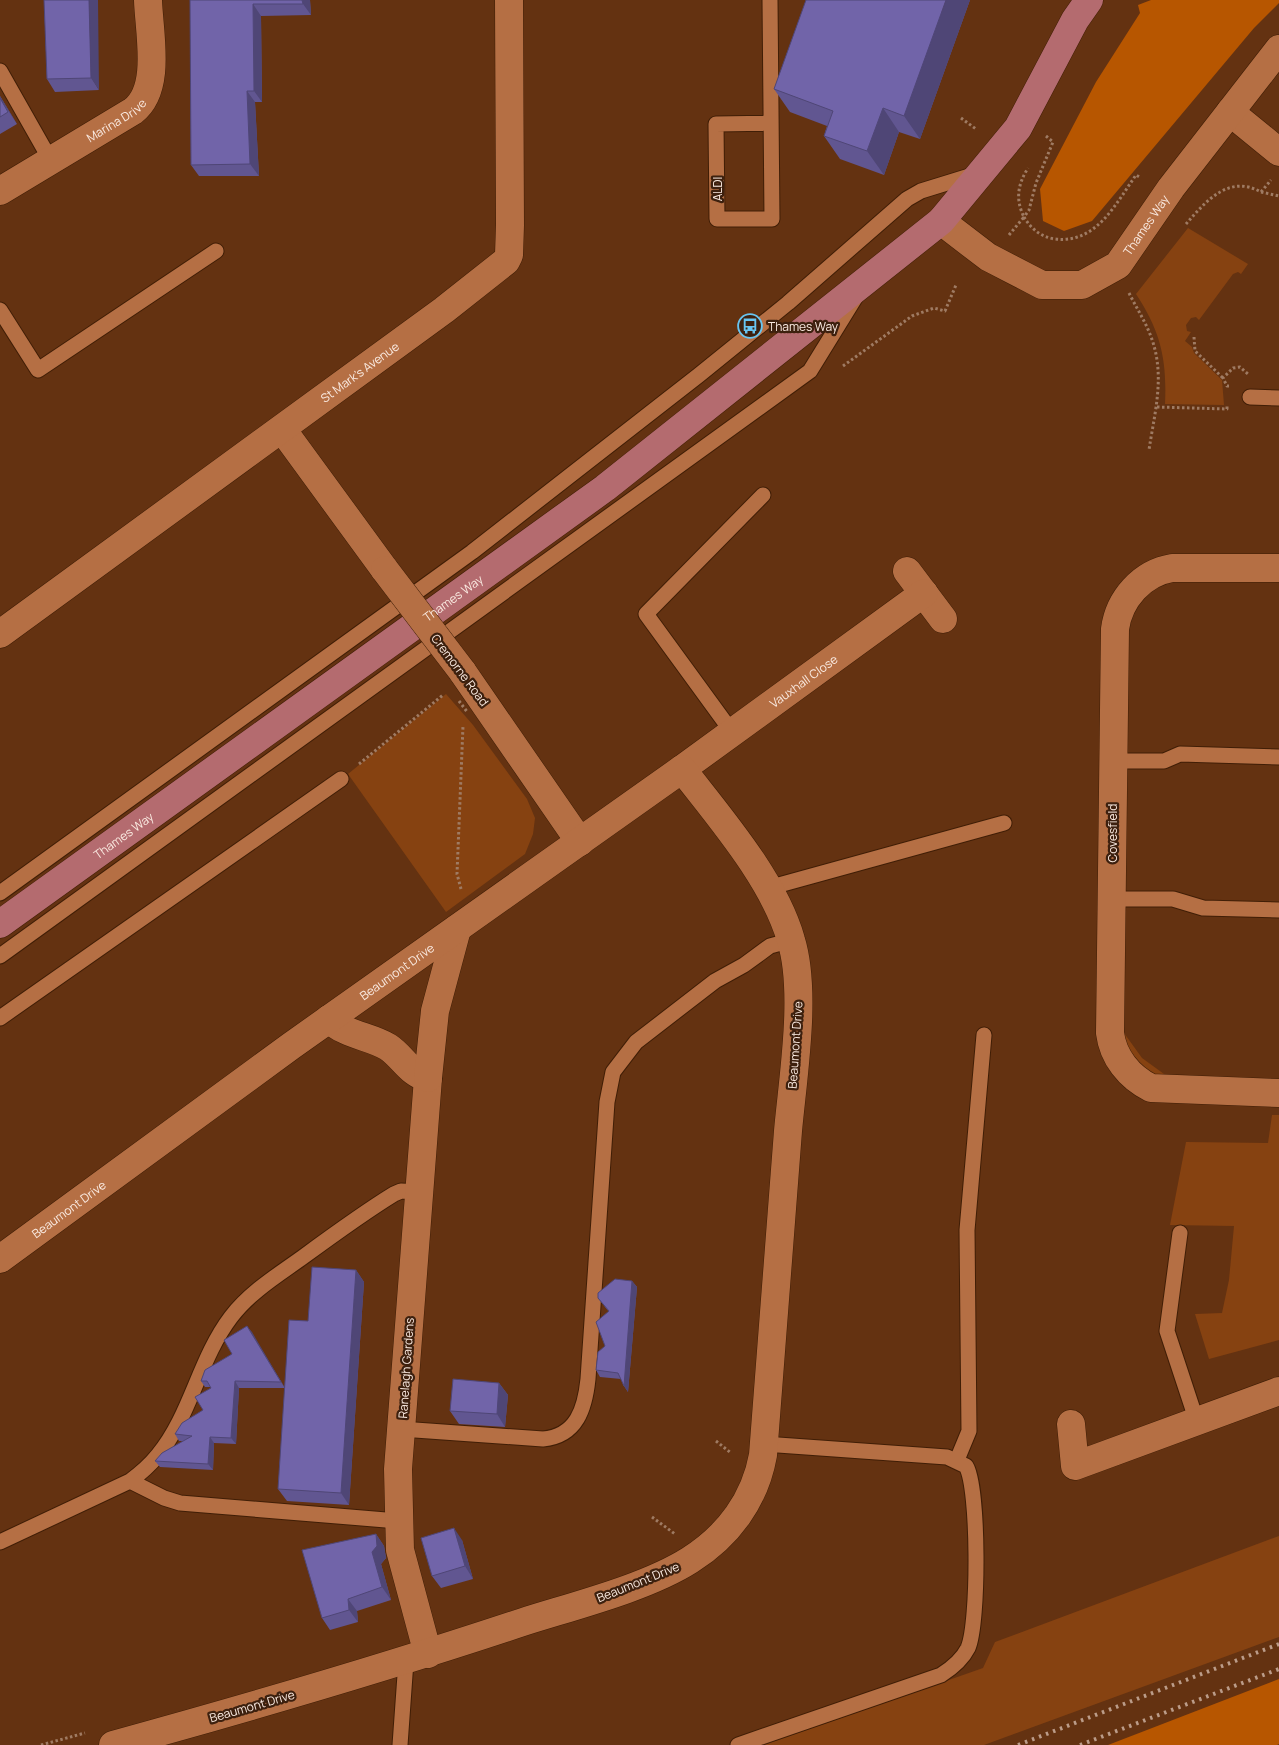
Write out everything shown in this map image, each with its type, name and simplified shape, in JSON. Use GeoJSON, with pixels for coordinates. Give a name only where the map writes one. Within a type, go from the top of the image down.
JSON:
{"type":"FeatureCollection","features":[{"type":"Feature","properties":{"kind":"main road","name":"Thames Way"},"geometry":{"type":"LineString","coordinates":[[0,924],[605,488],[941,221],[1018,128],[1080,7]]}},
{"type":"Feature","properties":{"kind":"street","name":"Marina Drive"},"geometry":{"type":"LineString","coordinates":[[0,191],[133,111],[145,99],[152,75],[148,0]]}},
{"type":"Feature","properties":{"kind":"street","name":"St Mark's Avenue"},"geometry":{"type":"LineString","coordinates":[[0,634],[282,429],[506,261],[509,251],[510,225],[509,0]]}},
{"type":"Feature","properties":{"kind":"street","name":"Thames Way"},"geometry":{"type":"LineString","coordinates":[[941,221],[988,257],[1042,285],[1082,285],[1118,265],[1174,185],[1279,49]]}},
{"type":"Feature","properties":{"kind":"street"},"geometry":{"type":"LineString","coordinates":[[1230,112],[1276,165]]}},
{"type":"Feature","properties":{"kind":"street","name":"Cremorne Road"},"geometry":{"type":"LineString","coordinates":[[282,429],[464,674],[470,714],[580,842]]}},
{"type":"Feature","properties":{"kind":"street","name":"Covesfield"},"geometry":{"type":"LineString","coordinates":[[1279,568],[1172,568],[1154,573],[1141,582],[1126,600],[1116,623],[1112,761],[1110,1032],[1113,1048],[1124,1067],[1139,1081],[1156,1089],[1279,1094]]}},
{"type":"Feature","properties":{"kind":"street"},"geometry":{"type":"LineString","coordinates":[[907,571],[943,619]]}},
{"type":"Feature","properties":{"kind":"street","name":"Vauxhall Close"},"geometry":{"type":"LineString","coordinates":[[682,769],[924,593]]}},
{"type":"Feature","properties":{"kind":"street","name":"Beaumont Drive"},"geometry":{"type":"LineString","coordinates":[[0,1259],[330,1019],[682,769],[738,842],[780,910],[792,940],[798,974],[797,1011],[764,1444],[760,1470],[743,1509],[727,1529],[689,1561],[673,1570],[612,1593],[417,1657],[104,1738]]}},
{"type":"Feature","properties":{"kind":"street","name":"Ranelagh Gardens"},"geometry":{"type":"LineString","coordinates":[[417,1657],[402,1566],[398,1521],[401,1429],[435,1010],[468,922]]}},
{"type":"Feature","properties":{"kind":"street"},"geometry":{"type":"LineString","coordinates":[[330,1019],[339,1028],[358,1033],[389,1048],[419,1076],[428,1078]]}},
{"type":"Feature","properties":{"kind":"street"},"geometry":{"type":"LineString","coordinates":[[1071,1424],[1076,1466],[1279,1391]]}},
{"type":"Feature","properties":{"kind":"lane"},"geometry":{"type":"LineString","coordinates":[[770,0],[771,123]]}},
{"type":"Feature","properties":{"kind":"lane"},"geometry":{"type":"LineString","coordinates":[[0,70],[51,161]]}},
{"type":"Feature","properties":{"kind":"lane","name":"ALDI"},"geometry":{"type":"LineString","coordinates":[[771,123],[772,219],[717,219],[716,124],[771,123]]}},
{"type":"Feature","properties":{"kind":"lane"},"geometry":{"type":"LineString","coordinates":[[0,893],[472,552],[788,303],[907,199],[921,190],[981,173]]}},
{"type":"Feature","properties":{"kind":"lane"},"geometry":{"type":"LineString","coordinates":[[0,310],[38,370],[216,251]]}},
{"type":"Feature","properties":{"kind":"lane"},"geometry":{"type":"LineString","coordinates":[[0,956],[810,371],[865,282]]}},
{"type":"Feature","properties":{"kind":"lane"},"geometry":{"type":"LineString","coordinates":[[1250,397],[1279,398]]}},
{"type":"Feature","properties":{"kind":"lane"},"geometry":{"type":"LineString","coordinates":[[732,732],[646,614],[763,495]]}},
{"type":"Feature","properties":{"kind":"lane"},"geometry":{"type":"LineString","coordinates":[[1112,761],[1164,761],[1180,754],[1279,757]]}},
{"type":"Feature","properties":{"kind":"lane"},"geometry":{"type":"LineString","coordinates":[[0,1018],[341,779]]}},
{"type":"Feature","properties":{"kind":"lane"},"geometry":{"type":"LineString","coordinates":[[768,888],[1004,823]]}},
{"type":"Feature","properties":{"kind":"lane"},"geometry":{"type":"LineString","coordinates":[[1112,899],[1173,899],[1203,908],[1279,910]]}},
{"type":"Feature","properties":{"kind":"lane"},"geometry":{"type":"LineString","coordinates":[[401,1429],[543,1439],[557,1437],[572,1426],[583,1405],[588,1378],[607,1102],[613,1072],[636,1042],[715,981],[744,965],[770,946],[792,940]]}},
{"type":"Feature","properties":{"kind":"lane"},"geometry":{"type":"LineString","coordinates":[[957,1460],[969,1431],[967,1230],[984,1035]]}},
{"type":"Feature","properties":{"kind":"lane"},"geometry":{"type":"LineString","coordinates":[[0,1542],[130,1481],[149,1466],[162,1450],[176,1426],[216,1340],[230,1318],[246,1300],[266,1283],[394,1194],[401,1191],[420,1192]]}},
{"type":"Feature","properties":{"kind":"lane"},"geometry":{"type":"LineString","coordinates":[[1180,1232],[1168,1331],[1197,1422]]}},
{"type":"Feature","properties":{"kind":"lane"},"geometry":{"type":"LineString","coordinates":[[738,1745],[941,1675],[964,1655],[973,1628],[975,1555],[970,1477],[967,1467],[957,1460],[947,1457],[764,1444]]}},
{"type":"Feature","properties":{"kind":"lane"},"geometry":{"type":"LineString","coordinates":[[130,1481],[169,1501],[180,1503],[398,1521]]}},
{"type":"Feature","properties":{"kind":"lane"},"geometry":{"type":"LineString","coordinates":[[400,1745],[417,1657]]}},
{"type":"Feature","properties":{"kind":"path"},"geometry":{"type":"LineString","coordinates":[[1261,192],[1276,165]]}},
{"type":"Feature","properties":{"kind":"path"},"geometry":{"type":"LineString","coordinates":[[1024,217],[1032,228],[1042,235],[1052,238],[1074,239],[1089,233],[1100,224],[1137,175],[1163,195],[1171,185],[1174,185],[1202,207],[1226,188],[1240,185],[1279,196]]}},
{"type":"Feature","properties":{"kind":"path"},"geometry":{"type":"LineString","coordinates":[[1118,265],[1155,348],[1157,407],[1149,450]]}},
{"type":"Feature","properties":{"kind":"path"},"geometry":{"type":"LineString","coordinates":[[945,311],[956,285]]}},
{"type":"Feature","properties":{"kind":"path"},"geometry":{"type":"LineString","coordinates":[[1194,337],[1195,351],[1223,378]]}},
{"type":"Feature","properties":{"kind":"path"},"geometry":{"type":"LineString","coordinates":[[1157,407],[1226,409],[1227,402]]}},
{"type":"Feature","properties":{"kind":"path"},"geometry":{"type":"LineString","coordinates":[[341,779],[464,674]]}},
{"type":"Feature","properties":{"kind":"path"},"geometry":{"type":"LineString","coordinates":[[468,922],[457,874],[470,714]]}},
{"type":"Feature","properties":{"kind":"path"},"geometry":{"type":"LineString","coordinates":[[716,1442],[736,1455]]}},
{"type":"Feature","properties":{"kind":"path"},"geometry":{"type":"LineString","coordinates":[[652,1517],[681,1538]]}},
{"type":"Feature","properties":{"kind":"path"},"geometry":{"type":"LineString","coordinates":[[41,1745],[104,1738]]}},
{"type":"Feature","properties":{"kind":"shaded area"},"geometry":{"type":"Polygon","coordinates":[[[1151,0],[1279,0],[1279,3],[1254,28],[1092,221],[1064,231],[1043,221],[1040,189],[1096,82],[1140,13],[1138,5],[1151,0]]]}},
{"type":"Feature","properties":{"kind":"shaded area"},"geometry":{"type":"Polygon","coordinates":[[[1188,228],[1248,264],[1241,274],[1238,272],[1233,274],[1199,320],[1196,317],[1191,318],[1186,325],[1187,331],[1191,332],[1185,341],[1192,347],[1194,353],[1222,380],[1224,405],[1165,404],[1165,374],[1161,347],[1145,308],[1136,294],[1188,228]]]}},
{"type":"Feature","properties":{"kind":"shaded area"},"geometry":{"type":"Polygon","coordinates":[[[446,694],[473,725],[527,799],[535,818],[533,834],[525,854],[446,912],[348,774],[446,694]]]}},
{"type":"Feature","properties":{"kind":"shaded area"},"geometry":{"type":"Polygon","coordinates":[[[1124,1033],[1142,1058],[1164,1074],[1166,1078],[1151,1073],[1137,1062],[1128,1048],[1124,1033]]]}},
{"type":"Feature","properties":{"kind":"shaded area"},"geometry":{"type":"Polygon","coordinates":[[[1272,1115],[1279,1115],[1279,1340],[1209,1359],[1195,1314],[1222,1313],[1229,1280],[1234,1226],[1170,1225],[1186,1142],[1268,1143],[1272,1115]]]}},
{"type":"Feature","properties":{"kind":"shaded area"},"geometry":{"type":"Polygon","coordinates":[[[1279,1536],[1279,1637],[984,1745],[764,1745],[983,1668],[995,1642],[1279,1536]]]}},
{"type":"Feature","properties":{"kind":"shaded area"},"geometry":{"type":"Polygon","coordinates":[[[1279,1679],[1279,1744],[1277,1745],[1108,1745],[1279,1679]]]}},
{"type":"Feature","properties":{"kind":"building"},"geometry":{"type":"Polygon","coordinates":[[[44,0],[89,0],[91,78],[47,79],[44,0]]]}},
{"type":"Feature","properties":{"kind":"building"},"geometry":{"type":"Polygon","coordinates":[[[190,0],[302,0],[303,4],[253,4],[254,91],[247,91],[250,164],[191,165],[190,0]]]}},
{"type":"Feature","properties":{"kind":"building"},"geometry":{"type":"Polygon","coordinates":[[[806,0],[946,0],[904,116],[883,108],[867,151],[824,136],[833,111],[774,89],[806,0]]]}},
{"type":"Feature","properties":{"kind":"building"},"geometry":{"type":"Polygon","coordinates":[[[0,98],[8,112],[0,117],[0,98]]]}},
{"type":"Feature","properties":{"kind":"building"},"geometry":{"type":"Polygon","coordinates":[[[312,1267],[356,1270],[341,1493],[278,1489],[289,1320],[308,1321],[312,1267]]]}},
{"type":"Feature","properties":{"kind":"building"},"geometry":{"type":"Polygon","coordinates":[[[615,1279],[632,1281],[624,1386],[618,1373],[596,1370],[598,1352],[605,1346],[596,1322],[609,1311],[598,1298],[598,1293],[615,1279]]]}},
{"type":"Feature","properties":{"kind":"building"},"geometry":{"type":"Polygon","coordinates":[[[247,1326],[281,1382],[235,1381],[231,1438],[210,1437],[208,1464],[155,1461],[162,1453],[192,1436],[175,1434],[182,1423],[203,1410],[195,1397],[211,1388],[207,1381],[201,1381],[205,1370],[232,1354],[224,1340],[247,1326]]]}},
{"type":"Feature","properties":{"kind":"building"},"geometry":{"type":"Polygon","coordinates":[[[453,1379],[499,1383],[497,1414],[450,1411],[453,1379]]]}},
{"type":"Feature","properties":{"kind":"building"},"geometry":{"type":"Polygon","coordinates":[[[454,1528],[465,1566],[432,1576],[421,1538],[454,1528]]]}},
{"type":"Feature","properties":{"kind":"building"},"geometry":{"type":"Polygon","coordinates":[[[376,1534],[377,1546],[372,1552],[382,1587],[348,1599],[349,1610],[322,1618],[302,1550],[376,1534]]]}},
{"type":"Feature","properties":{"kind":"railway"},"geometry":{"type":"LineString","coordinates":[[1018,1745],[1279,1644]]}},
{"type":"Feature","properties":{"kind":"railway"},"geometry":{"type":"LineString","coordinates":[[1080,1745],[1279,1669]]}},
{"type":"Feature","properties":{"kind":"place","name":"Thames Way"},"geometry":{"type":"Point","coordinates":[750,326]}}]}
